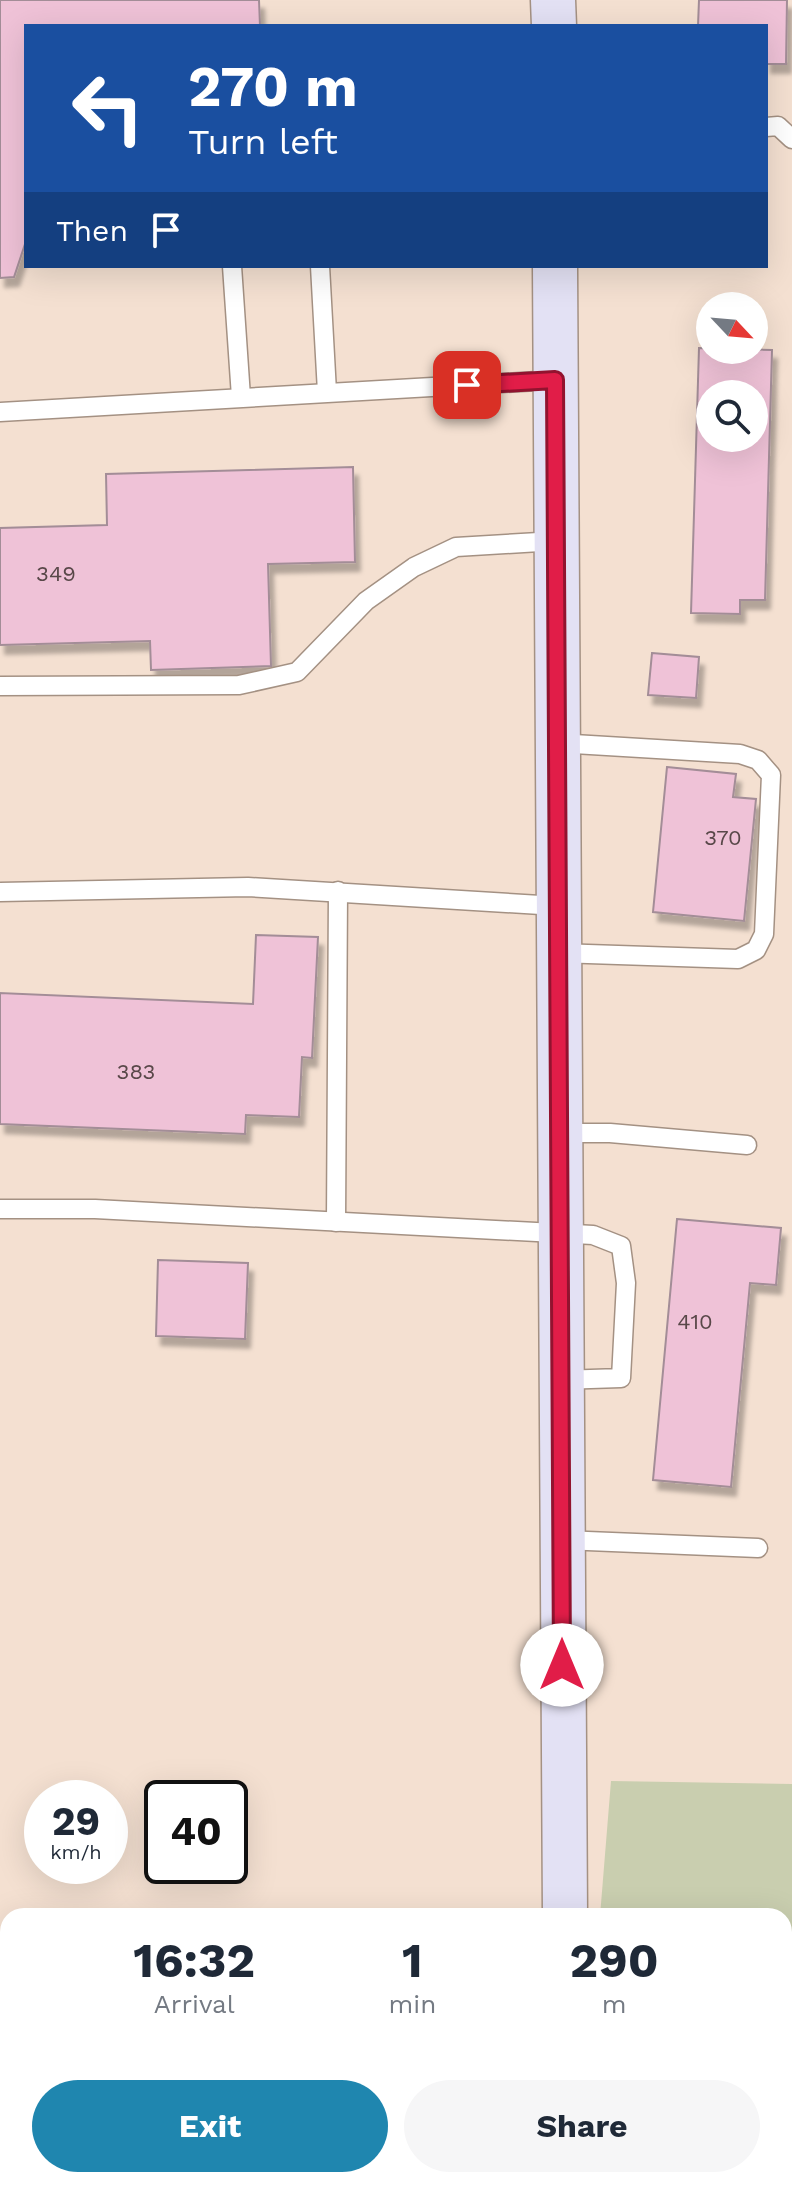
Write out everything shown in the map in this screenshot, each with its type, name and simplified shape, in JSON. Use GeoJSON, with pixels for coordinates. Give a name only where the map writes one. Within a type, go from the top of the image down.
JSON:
{"type":"FeatureCollection","features":[{"type":"Feature","properties":{"kind":"street"},"geometry":{"type":"LineString","coordinates":[[553,0],[554,24]]}},
{"type":"Feature","properties":{"kind":"street"},"geometry":{"type":"LineString","coordinates":[[555,268],[565,1908]]}},
{"type":"Feature","properties":{"kind":"lane"},"geometry":{"type":"LineString","coordinates":[[768,127],[778,126],[792,139]]}},
{"type":"Feature","properties":{"kind":"lane"},"geometry":{"type":"LineString","coordinates":[[232,268],[241,397]]}},
{"type":"Feature","properties":{"kind":"lane"},"geometry":{"type":"LineString","coordinates":[[320,268],[327,392]]}},
{"type":"Feature","properties":{"kind":"lane"},"geometry":{"type":"LineString","coordinates":[[0,412],[555,380]]}},
{"type":"Feature","properties":{"kind":"lane"},"geometry":{"type":"LineString","coordinates":[[0,686],[239,685],[297,672],[366,601],[414,567],[456,547],[556,541]]}},
{"type":"Feature","properties":{"kind":"lane"},"geometry":{"type":"LineString","coordinates":[[557,743],[740,754],[758,760],[771,775],[764,934],[756,950],[738,959],[558,953]]}},
{"type":"Feature","properties":{"kind":"lane"},"geometry":{"type":"LineString","coordinates":[[0,892],[248,887],[557,906]]}},
{"type":"Feature","properties":{"kind":"lane"},"geometry":{"type":"LineString","coordinates":[[336,1222],[338,891]]}},
{"type":"Feature","properties":{"kind":"lane"},"geometry":{"type":"LineString","coordinates":[[559,1133],[610,1133],[747,1145]]}},
{"type":"Feature","properties":{"kind":"lane"},"geometry":{"type":"LineString","coordinates":[[0,1209],[95,1209],[593,1235],[621,1246],[626,1283],[621,1378],[560,1380]]}},
{"type":"Feature","properties":{"kind":"lane"},"geometry":{"type":"LineString","coordinates":[[561,1540],[758,1548]]}},
{"type":"Feature","properties":{"kind":"green space"},"geometry":{"type":"Polygon","coordinates":[[[611,1781],[792,1784],[792,1908],[601,1908],[611,1781]]]}},
{"type":"Feature","properties":{"kind":"building"},"geometry":{"type":"Polygon","coordinates":[[[0,0],[259,0],[260,24],[24,24],[24,247],[14,277],[0,278],[0,0]]]}},
{"type":"Feature","properties":{"kind":"building"},"geometry":{"type":"Polygon","coordinates":[[[699,0],[787,0],[786,64],[768,64],[768,24],[698,24],[699,0]]]}},
{"type":"Feature","properties":{"kind":"building"},"geometry":{"type":"Polygon","coordinates":[[[768,350],[772,350],[765,600],[740,600],[740,614],[691,613],[696,447],[696,452],[768,452],[768,380],[698,380],[699,364],[768,364],[768,350]]]}},
{"type":"Feature","properties":{"kind":"building"},"geometry":{"type":"Polygon","coordinates":[[[353,467],[355,562],[268,564],[271,666],[151,670],[150,641],[0,645],[0,528],[107,525],[106,474],[353,467]]]}},
{"type":"Feature","properties":{"kind":"building"},"geometry":{"type":"Polygon","coordinates":[[[652,653],[699,657],[696,698],[648,695],[652,653]]]}},
{"type":"Feature","properties":{"kind":"building"},"geometry":{"type":"Polygon","coordinates":[[[667,767],[736,774],[733,797],[756,799],[744,921],[653,912],[667,767]]]}},
{"type":"Feature","properties":{"kind":"building"},"geometry":{"type":"Polygon","coordinates":[[[256,935],[318,937],[312,1058],[302,1057],[299,1117],[246,1115],[245,1134],[0,1124],[0,993],[253,1004],[256,935]]]}},
{"type":"Feature","properties":{"kind":"building"},"geometry":{"type":"Polygon","coordinates":[[[677,1219],[781,1228],[776,1285],[750,1283],[731,1487],[653,1480],[677,1219]]]}},
{"type":"Feature","properties":{"kind":"building"},"geometry":{"type":"Polygon","coordinates":[[[158,1260],[248,1263],[245,1339],[156,1336],[158,1260]]]}},
{"type":"Feature","properties":{"kind":"route"},"geometry":{"type":"LineString","coordinates":[[467,385],[555,380],[562,1665]]}}]}
